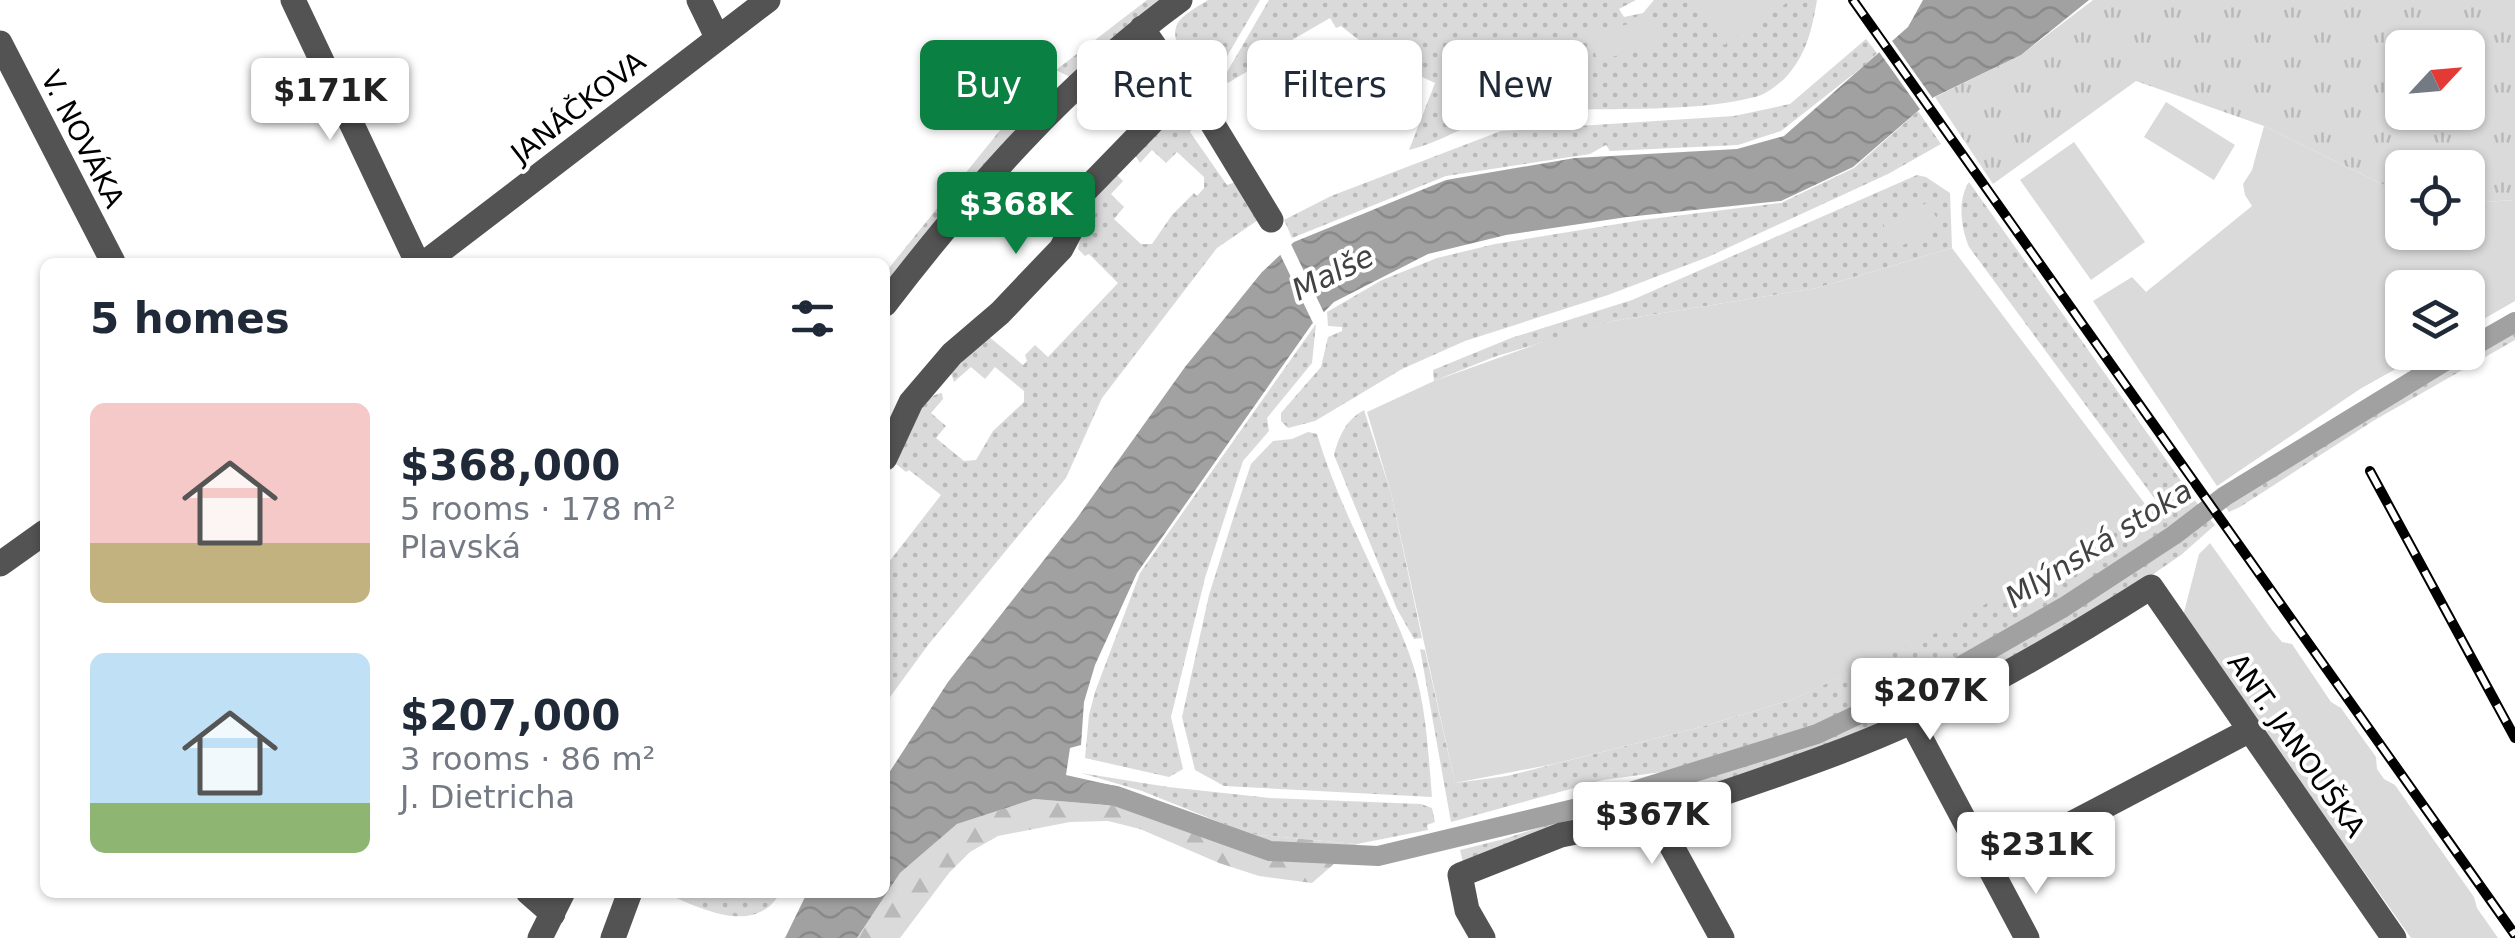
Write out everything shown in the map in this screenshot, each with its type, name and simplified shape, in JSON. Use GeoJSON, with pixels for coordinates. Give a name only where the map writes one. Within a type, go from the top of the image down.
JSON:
{"type":"FeatureCollection","features":[{"type":"Feature","properties":{"kind":"street"},"geometry":{"type":"LineString","coordinates":[[292,0],[415,258]]}},
{"type":"Feature","properties":{"kind":"street"},"geometry":{"type":"LineString","coordinates":[[699,0],[717,37]]}},
{"type":"Feature","properties":{"kind":"street","name":"JANÁČKOVA"},"geometry":{"type":"LineString","coordinates":[[431,258],[768,0]]}},
{"type":"Feature","properties":{"kind":"street"},"geometry":{"type":"LineString","coordinates":[[890,298],[963,203],[1062,100],[1142,28],[1180,0]]}},
{"type":"Feature","properties":{"kind":"street"},"geometry":{"type":"LineString","coordinates":[[1142,28],[1151,40]]}},
{"type":"Feature","properties":{"kind":"street","name":"V. NOVÁKA"},"geometry":{"type":"LineString","coordinates":[[0,43],[111,258]]}},
{"type":"Feature","properties":{"kind":"street"},"geometry":{"type":"LineString","coordinates":[[890,447],[910,402],[952,354],[1000,313],[1061,249],[1070,232],[1076,200],[1153,130]]}},
{"type":"Feature","properties":{"kind":"street"},"geometry":{"type":"LineString","coordinates":[[1213,130],[1271,220]]}},
{"type":"Feature","properties":{"kind":"street"},"geometry":{"type":"LineString","coordinates":[[0,564],[40,536]]}},
{"type":"Feature","properties":{"kind":"street","name":"ANT. JANOUŠKA"},"geometry":{"type":"LineString","coordinates":[[1912,722],[2077,634],[2150,587],[2394,938]]}},
{"type":"Feature","properties":{"kind":"street"},"geometry":{"type":"LineString","coordinates":[[1660,826],[1674,810],[1912,722],[2027,938]]}},
{"type":"Feature","properties":{"kind":"street"},"geometry":{"type":"LineString","coordinates":[[1989,867],[2250,730]]}},
{"type":"Feature","properties":{"kind":"street"},"geometry":{"type":"LineString","coordinates":[[1483,938],[1468,910],[1460,875],[1560,834],[1626,822],[1660,826]]}},
{"type":"Feature","properties":{"kind":"street"},"geometry":{"type":"LineString","coordinates":[[1660,826],[1722,938]]}},
{"type":"Feature","properties":{"kind":"street"},"geometry":{"type":"LineString","coordinates":[[613,938],[628,898]]}},
{"type":"Feature","properties":{"kind":"street"},"geometry":{"type":"LineString","coordinates":[[540,938],[558,903]]}},
{"type":"Feature","properties":{"kind":"green space"},"geometry":{"type":"Polygon","coordinates":[[[1147,0],[1162,0],[1116,40],[1095,40],[1147,0]]]}},
{"type":"Feature","properties":{"kind":"green space"},"geometry":{"type":"Polygon","coordinates":[[[1208,0],[1260,0],[1227,56],[1227,40],[1176,40],[1176,28],[1208,0]]]}},
{"type":"Feature","properties":{"kind":"green space"},"geometry":{"type":"Polygon","coordinates":[[[1269,0],[1636,0],[1619,9],[1624,17],[1643,13],[1654,0],[1817,0],[1804,50],[1783,80],[1759,96],[1726,103],[1588,110],[1588,40],[1442,40],[1442,130],[1461,130],[1409,150],[1417,130],[1422,130],[1422,116],[1435,83],[1422,77],[1422,40],[1359,40],[1341,26],[1336,28],[1330,18],[1292,40],[1247,40],[1247,72],[1228,83],[1227,72],[1269,0]]]}},
{"type":"Feature","properties":{"kind":"green space"},"geometry":{"type":"Polygon","coordinates":[[[1694,0],[1791,0],[1724,45],[1694,0]]]}},
{"type":"Feature","properties":{"kind":"green space"},"geometry":{"type":"Polygon","coordinates":[[[2093,0],[2515,0],[2515,200],[2485,202],[2485,150],[2385,150],[2385,186],[2264,126],[2136,81],[1993,184],[1935,97],[2021,55],[2093,0]]]}},
{"type":"Feature","properties":{"kind":"green space"},"geometry":{"type":"Polygon","coordinates":[[[1655,18],[1662,46],[1597,60],[1590,33],[1655,18]]]}},
{"type":"Feature","properties":{"kind":"green space"},"geometry":{"type":"Polygon","coordinates":[[[1866,39],[1877,53],[1781,131],[1738,145],[1610,151],[1606,145],[1590,154],[1446,176],[1292,238],[1284,220],[1331,196],[1501,131],[1588,130],[1588,125],[1734,116],[1790,104],[1866,39]]]}},
{"type":"Feature","properties":{"kind":"green space"},"geometry":{"type":"Polygon","coordinates":[[[1077,54],[1077,74],[1072,78],[1057,69],[1077,54]]]}},
{"type":"Feature","properties":{"kind":"green space"},"geometry":{"type":"Polygon","coordinates":[[[2166,102],[2235,145],[2214,180],[2144,137],[2166,102]]]}},
{"type":"Feature","properties":{"kind":"green space"},"geometry":{"type":"Polygon","coordinates":[[[1918,111],[1941,144],[1888,174],[1708,257],[1608,295],[1465,341],[1402,369],[1315,421],[1288,428],[1281,421],[1281,413],[1321,367],[1328,337],[1342,331],[1342,327],[1328,326],[1327,312],[1382,280],[1437,258],[1495,244],[1781,203],[1854,168],[1918,111]]]}},
{"type":"Feature","properties":{"kind":"green space"},"geometry":{"type":"Polygon","coordinates":[[[2264,126],[2385,186],[2385,250],[2485,250],[2485,202],[2515,200],[2515,301],[2485,318],[2485,270],[2385,270],[2385,370],[2394,370],[2217,486],[2093,301],[2132,277],[2146,292],[2252,206],[2243,184],[2252,170],[2264,126]]]}},
{"type":"Feature","properties":{"kind":"green space"},"geometry":{"type":"Polygon","coordinates":[[[1000,130],[1021,130],[890,283],[890,267],[1000,130]]]}},
{"type":"Feature","properties":{"kind":"green space"},"geometry":{"type":"Polygon","coordinates":[[[1158,130],[1191,130],[1227,185],[1239,181],[1261,218],[1217,248],[1102,398],[1066,478],[928,645],[890,697],[890,561],[941,495],[896,464],[913,422],[925,402],[942,393],[943,399],[931,413],[946,426],[936,438],[964,461],[976,460],[993,431],[1024,402],[1024,391],[995,367],[985,379],[971,367],[954,382],[951,373],[988,336],[1023,365],[1027,361],[1025,355],[1035,345],[1048,357],[1118,283],[1089,254],[1085,256],[1078,249],[1087,204],[1115,173],[1123,181],[1111,194],[1124,207],[1114,219],[1141,244],[1152,244],[1172,215],[1204,188],[1204,177],[1177,152],[1166,163],[1152,150],[1140,163],[1135,155],[1158,130]]]}},
{"type":"Feature","properties":{"kind":"green space"},"geometry":{"type":"Polygon","coordinates":[[[2074,142],[2145,242],[2091,280],[2020,180],[2074,142]]]}},
{"type":"Feature","properties":{"kind":"green space"},"geometry":{"type":"Polygon","coordinates":[[[1917,175],[1950,193],[1952,248],[1817,288],[1613,321],[1494,357],[1434,381],[1433,370],[1511,338],[1632,300],[1917,175]]]}},
{"type":"Feature","properties":{"kind":"green space"},"geometry":{"type":"Polygon","coordinates":[[[1969,182],[2199,506],[2046,614],[1909,687],[1824,723],[1669,771],[1603,780],[1451,822],[1420,649],[1425,650],[1455,783],[1507,776],[1791,700],[1938,631],[2148,508],[2163,510],[1969,247],[1961,214],[1969,182]]]}},
{"type":"Feature","properties":{"kind":"green space"},"geometry":{"type":"Polygon","coordinates":[[[1929,202],[1941,228],[1894,249],[1883,223],[1929,202]]]}},
{"type":"Feature","properties":{"kind":"green space"},"geometry":{"type":"Polygon","coordinates":[[[1952,248],[2148,508],[1938,632],[1791,700],[1554,764],[1455,783],[1391,493],[1367,412],[1434,381],[1613,321],[1817,288],[1952,248]]]}},
{"type":"Feature","properties":{"kind":"green space"},"geometry":{"type":"Polygon","coordinates":[[[1316,324],[1312,363],[1267,418],[1269,431],[1243,461],[1205,578],[1171,717],[1183,769],[1169,777],[1085,758],[1095,692],[1140,573],[1316,324]]]}},
{"type":"Feature","properties":{"kind":"green space"},"geometry":{"type":"Polygon","coordinates":[[[2515,328],[2515,340],[2485,357],[2485,345],[2515,328]]]}},
{"type":"Feature","properties":{"kind":"green space"},"geometry":{"type":"Polygon","coordinates":[[[2442,370],[2462,370],[2373,421],[2240,507],[2229,512],[2224,505],[2442,370]]]}},
{"type":"Feature","properties":{"kind":"green space"},"geometry":{"type":"Polygon","coordinates":[[[1364,410],[1391,493],[1422,638],[1414,639],[1397,609],[1334,455],[1344,429],[1364,410]]]}},
{"type":"Feature","properties":{"kind":"green space"},"geometry":{"type":"Polygon","coordinates":[[[1308,432],[1317,434],[1337,490],[1415,670],[1423,706],[1432,797],[1224,786],[1195,770],[1182,717],[1209,595],[1251,464],[1273,441],[1308,432]]]}},
{"type":"Feature","properties":{"kind":"green space"},"geometry":{"type":"Polygon","coordinates":[[[2209,518],[2215,525],[2181,555],[1968,686],[1784,765],[1464,866],[1460,850],[1819,736],[1883,709],[2079,602],[2209,518]]]}},
{"type":"Feature","properties":{"kind":"green space"},"geometry":{"type":"Polygon","coordinates":[[[2210,543],[2272,630],[2282,642],[2292,644],[2331,702],[2341,708],[2376,757],[2377,769],[2395,785],[2498,938],[2411,938],[2183,616],[2199,554],[2210,543]]]}},
{"type":"Feature","properties":{"kind":"green space"},"geometry":{"type":"Polygon","coordinates":[[[1081,773],[1270,798],[1421,804],[1432,808],[1435,822],[1427,825],[1428,830],[1357,844],[1249,834],[1142,791],[1081,773]]]}},
{"type":"Feature","properties":{"kind":"green space"},"geometry":{"type":"Polygon","coordinates":[[[1116,796],[1192,813],[1249,834],[1357,844],[1312,883],[1259,876],[1140,829],[1108,821],[1070,822],[998,836],[970,852],[949,873],[900,938],[857,938],[883,898],[890,898],[890,888],[900,873],[957,824],[1034,799],[1117,806],[1116,796]]]}},
{"type":"Feature","properties":{"kind":"green space"},"geometry":{"type":"Polygon","coordinates":[[[678,898],[776,898],[756,914],[710,911],[678,898]]]}},
{"type":"Feature","properties":{"kind":"water","name":"Malše"},"geometry":{"type":"Polygon","coordinates":[[[1923,0],[2089,0],[2021,55],[1934,97],[1853,167],[1781,201],[1627,217],[1506,235],[1428,254],[1334,302],[1312,324],[1137,573],[1095,665],[1084,702],[1081,745],[1070,748],[1066,775],[1115,786],[1118,806],[1034,799],[957,824],[900,873],[890,888],[890,771],[948,682],[1077,518],[1185,367],[1262,272],[1294,242],[1446,180],[1575,158],[1737,149],[1784,136],[1908,27],[1923,0]]]}},
{"type":"Feature","properties":{"kind":"water"},"geometry":{"type":"Polygon","coordinates":[[[805,898],[883,898],[857,938],[785,938],[805,898]]]}},
{"type":"Feature","properties":{"kind":"pier"},"geometry":{"type":"Polygon","coordinates":[[[1890,38],[1936,103],[1922,112],[1877,49],[1890,38]]]}},
{"type":"Feature","properties":{"kind":"pier"},"geometry":{"type":"Polygon","coordinates":[[[1289,240],[1326,317],[1313,323],[1278,250],[1289,240]]]}},
{"type":"Feature","properties":{"kind":"waterway","name":"Mlýnská stoka"},"geometry":{"type":"LineString","coordinates":[[2485,339],[2515,322]]}},
{"type":"Feature","properties":{"kind":"waterway","name":"Mlýnská stoka"},"geometry":{"type":"LineString","coordinates":[[1090,792],[1116,796],[1270,851],[1378,856],[1582,807],[1817,734],[1961,666],[2064,607],[2174,535],[2225,496],[2431,370]]}},
{"type":"Feature","properties":{"kind":"railway"},"geometry":{"type":"LineString","coordinates":[[1853,0],[2515,935]]}},
{"type":"Feature","properties":{"kind":"railway"},"geometry":{"type":"LineString","coordinates":[[2370,471],[2515,738]]}}]}
